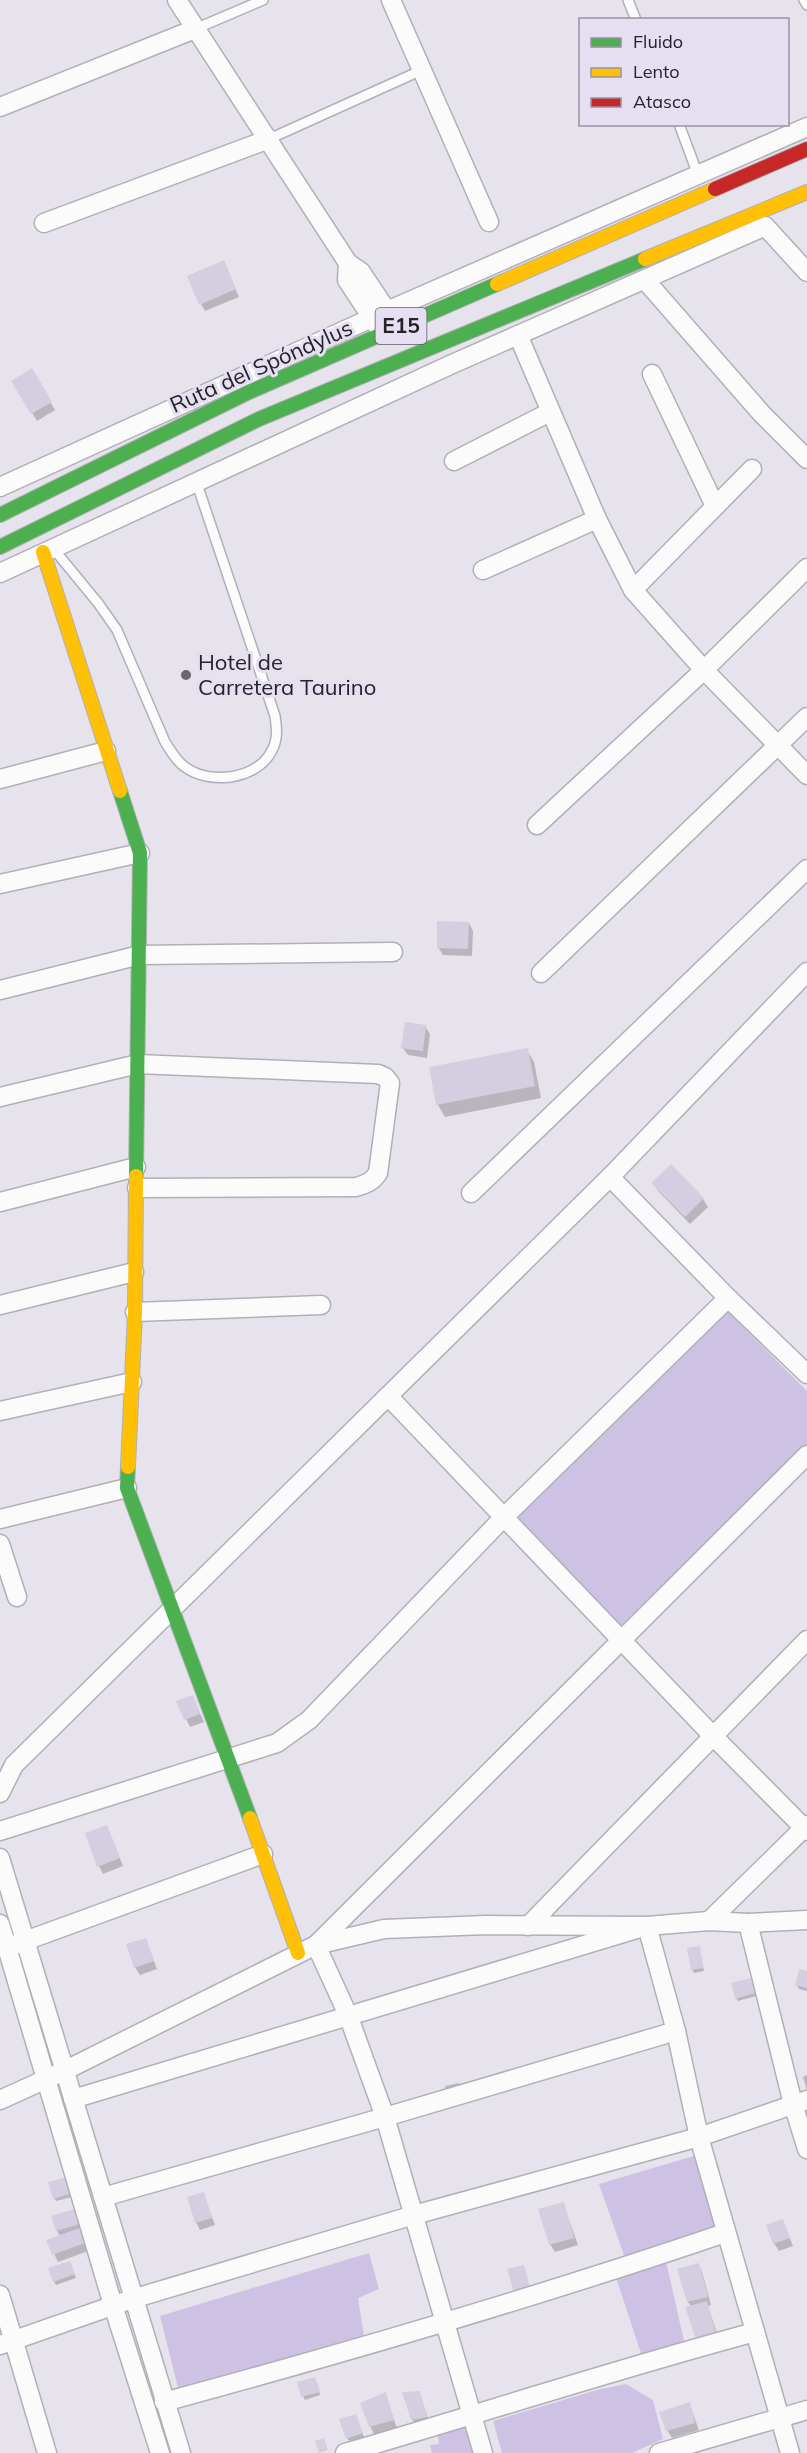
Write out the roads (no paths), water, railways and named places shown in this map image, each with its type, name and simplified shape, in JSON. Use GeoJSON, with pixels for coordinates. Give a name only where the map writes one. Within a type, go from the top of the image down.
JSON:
{"type":"FeatureCollection","features":[{"type":"Feature","properties":{"kind":"main road","name":"Ruta del Spóndylus"},"geometry":{"type":"LineString","coordinates":[[0,514],[247,393],[807,149]]}},
{"type":"Feature","properties":{"kind":"main road","name":"E15"},"geometry":{"type":"LineString","coordinates":[[0,547],[260,419],[807,192]]}},
{"type":"Feature","properties":{"kind":"main road"},"geometry":{"type":"LineString","coordinates":[[47,550],[106,751],[140,853],[135,1312],[127,1488],[229,1758],[298,1953]]}},
{"type":"Feature","properties":{"kind":"street"},"geometry":{"type":"LineString","coordinates":[[177,0],[348,262],[347,280],[379,315],[384,334],[406,385]]}},
{"type":"Feature","properties":{"kind":"street"},"geometry":{"type":"LineString","coordinates":[[391,0],[489,222]]}},
{"type":"Feature","properties":{"kind":"street"},"geometry":{"type":"LineString","coordinates":[[0,107],[195,29]]}},
{"type":"Feature","properties":{"kind":"street"},"geometry":{"type":"LineString","coordinates":[[0,487],[379,315],[807,127]]}},
{"type":"Feature","properties":{"kind":"street"},"geometry":{"type":"LineString","coordinates":[[44,223],[269,139]]}},
{"type":"Feature","properties":{"kind":"street"},"geometry":{"type":"LineString","coordinates":[[0,573],[406,385],[807,207]]}},
{"type":"Feature","properties":{"kind":"street"},"geometry":{"type":"LineString","coordinates":[[765,226],[807,272]]}},
{"type":"Feature","properties":{"kind":"street"},"geometry":{"type":"LineString","coordinates":[[645,280],[762,414],[807,459]]}},
{"type":"Feature","properties":{"kind":"street"},"geometry":{"type":"LineString","coordinates":[[518,335],[597,519],[633,590],[704,670],[807,775]]}},
{"type":"Feature","properties":{"kind":"street"},"geometry":{"type":"LineString","coordinates":[[652,374],[715,506]]}},
{"type":"Feature","properties":{"kind":"street"},"geometry":{"type":"LineString","coordinates":[[454,462],[550,412]]}},
{"type":"Feature","properties":{"kind":"street"},"geometry":{"type":"LineString","coordinates":[[633,590],[752,469]]}},
{"type":"Feature","properties":{"kind":"street"},"geometry":{"type":"LineString","coordinates":[[483,570],[597,519]]}},
{"type":"Feature","properties":{"kind":"street"},"geometry":{"type":"LineString","coordinates":[[537,825],[704,670],[807,568]]}},
{"type":"Feature","properties":{"kind":"street"},"geometry":{"type":"LineString","coordinates":[[541,973],[807,717]]}},
{"type":"Feature","properties":{"kind":"street"},"geometry":{"type":"LineString","coordinates":[[0,779],[106,751]]}},
{"type":"Feature","properties":{"kind":"street"},"geometry":{"type":"LineString","coordinates":[[0,884],[140,853]]}},
{"type":"Feature","properties":{"kind":"street"},"geometry":{"type":"LineString","coordinates":[[471,1193],[807,869]]}},
{"type":"Feature","properties":{"kind":"street"},"geometry":{"type":"LineString","coordinates":[[0,990],[140,955],[393,952]]}},
{"type":"Feature","properties":{"kind":"street"},"geometry":{"type":"LineString","coordinates":[[0,1793],[14,1765],[610,1177],[807,972]]}},
{"type":"Feature","properties":{"kind":"street"},"geometry":{"type":"LineString","coordinates":[[0,1097],[138,1064],[378,1074],[390,1083],[378,1173],[365,1185],[356,1187],[137,1188]]}},
{"type":"Feature","properties":{"kind":"street"},"geometry":{"type":"LineString","coordinates":[[0,1202],[136,1167]]}},
{"type":"Feature","properties":{"kind":"street"},"geometry":{"type":"LineString","coordinates":[[610,1177],[728,1298],[807,1374]]}},
{"type":"Feature","properties":{"kind":"street"},"geometry":{"type":"LineString","coordinates":[[0,1305],[134,1272]]}},
{"type":"Feature","properties":{"kind":"street"},"geometry":{"type":"LineString","coordinates":[[0,1831],[277,1743],[309,1720],[503,1518],[728,1298]]}},
{"type":"Feature","properties":{"kind":"street"},"geometry":{"type":"LineString","coordinates":[[135,1312],[321,1305]]}},
{"type":"Feature","properties":{"kind":"street"},"geometry":{"type":"LineString","coordinates":[[0,1411],[132,1382]]}},
{"type":"Feature","properties":{"kind":"street"},"geometry":{"type":"LineString","coordinates":[[388,1396],[713,1736],[806,1828],[709,1921]]}},
{"type":"Feature","properties":{"kind":"street"},"geometry":{"type":"LineString","coordinates":[[316,1944],[807,1455]]}},
{"type":"Feature","properties":{"kind":"street"},"geometry":{"type":"LineString","coordinates":[[0,1518],[127,1488]]}},
{"type":"Feature","properties":{"kind":"street"},"geometry":{"type":"LineString","coordinates":[[0,1544],[17,1597]]}},
{"type":"Feature","properties":{"kind":"street"},"geometry":{"type":"LineString","coordinates":[[528,1926],[807,1640]]}},
{"type":"Feature","properties":{"kind":"street"},"geometry":{"type":"LineString","coordinates":[[3,1949],[263,1854]]}},
{"type":"Feature","properties":{"kind":"street"},"geometry":{"type":"LineString","coordinates":[[0,1858],[132,2299],[181,2453]]}},
{"type":"Feature","properties":{"kind":"street"},"geometry":{"type":"LineString","coordinates":[[0,2100],[46,2080],[316,1944],[384,1929],[647,1926],[709,1921],[748,1923],[807,1920]]}},
{"type":"Feature","properties":{"kind":"street"},"geometry":{"type":"LineString","coordinates":[[748,1923],[800,2102],[807,2149]]}},
{"type":"Feature","properties":{"kind":"street"},"geometry":{"type":"LineString","coordinates":[[0,1924],[3,1949],[46,2080],[112,2305],[160,2453]]}},
{"type":"Feature","properties":{"kind":"street"},"geometry":{"type":"LineString","coordinates":[[74,2099],[647,1926]]}},
{"type":"Feature","properties":{"kind":"street"},"geometry":{"type":"LineString","coordinates":[[647,1926],[676,2031],[699,2137],[725,2233],[790,2453]]}},
{"type":"Feature","properties":{"kind":"street"},"geometry":{"type":"LineString","coordinates":[[316,1944],[348,2015],[386,2118],[483,2453]]}},
{"type":"Feature","properties":{"kind":"street"},"geometry":{"type":"LineString","coordinates":[[103,2197],[386,2118],[676,2031]]}},
{"type":"Feature","properties":{"kind":"street"},"geometry":{"type":"LineString","coordinates":[[7,2342],[112,2305],[414,2215],[699,2137],[800,2102]]}},
{"type":"Feature","properties":{"kind":"street"},"geometry":{"type":"LineString","coordinates":[[164,2402],[596,2277],[725,2233]]}},
{"type":"Feature","properties":{"kind":"street"},"geometry":{"type":"LineString","coordinates":[[0,2295],[7,2342],[47,2453]]}},
{"type":"Feature","properties":{"kind":"street"},"geometry":{"type":"LineString","coordinates":[[345,2453],[473,2416],[642,2362],[755,2332]]}},
{"type":"Feature","properties":{"kind":"street"},"geometry":{"type":"LineString","coordinates":[[659,2453],[807,2410]]}},
{"type":"Feature","properties":{"kind":"lane"},"geometry":{"type":"LineString","coordinates":[[195,29],[263,0]]}},
{"type":"Feature","properties":{"kind":"lane"},"geometry":{"type":"LineString","coordinates":[[628,0],[635,18]]}},
{"type":"Feature","properties":{"kind":"lane"},"geometry":{"type":"LineString","coordinates":[[804,0],[807,5]]}},
{"type":"Feature","properties":{"kind":"lane"},"geometry":{"type":"LineString","coordinates":[[269,139],[422,70]]}},
{"type":"Feature","properties":{"kind":"lane"},"geometry":{"type":"LineString","coordinates":[[680,126],[699,176]]}},
{"type":"Feature","properties":{"kind":"lane"},"geometry":{"type":"LineString","coordinates":[[47,550],[99,603],[117,630],[165,742],[175,758],[186,768],[207,777],[239,775],[256,767],[271,753],[278,733],[275,716],[196,481]]}},
{"type":"Feature","properties":{"kind":"place","name":"Hotel de Carretera Taurino"},"geometry":{"type":"Point","coordinates":[186,675]}}]}
